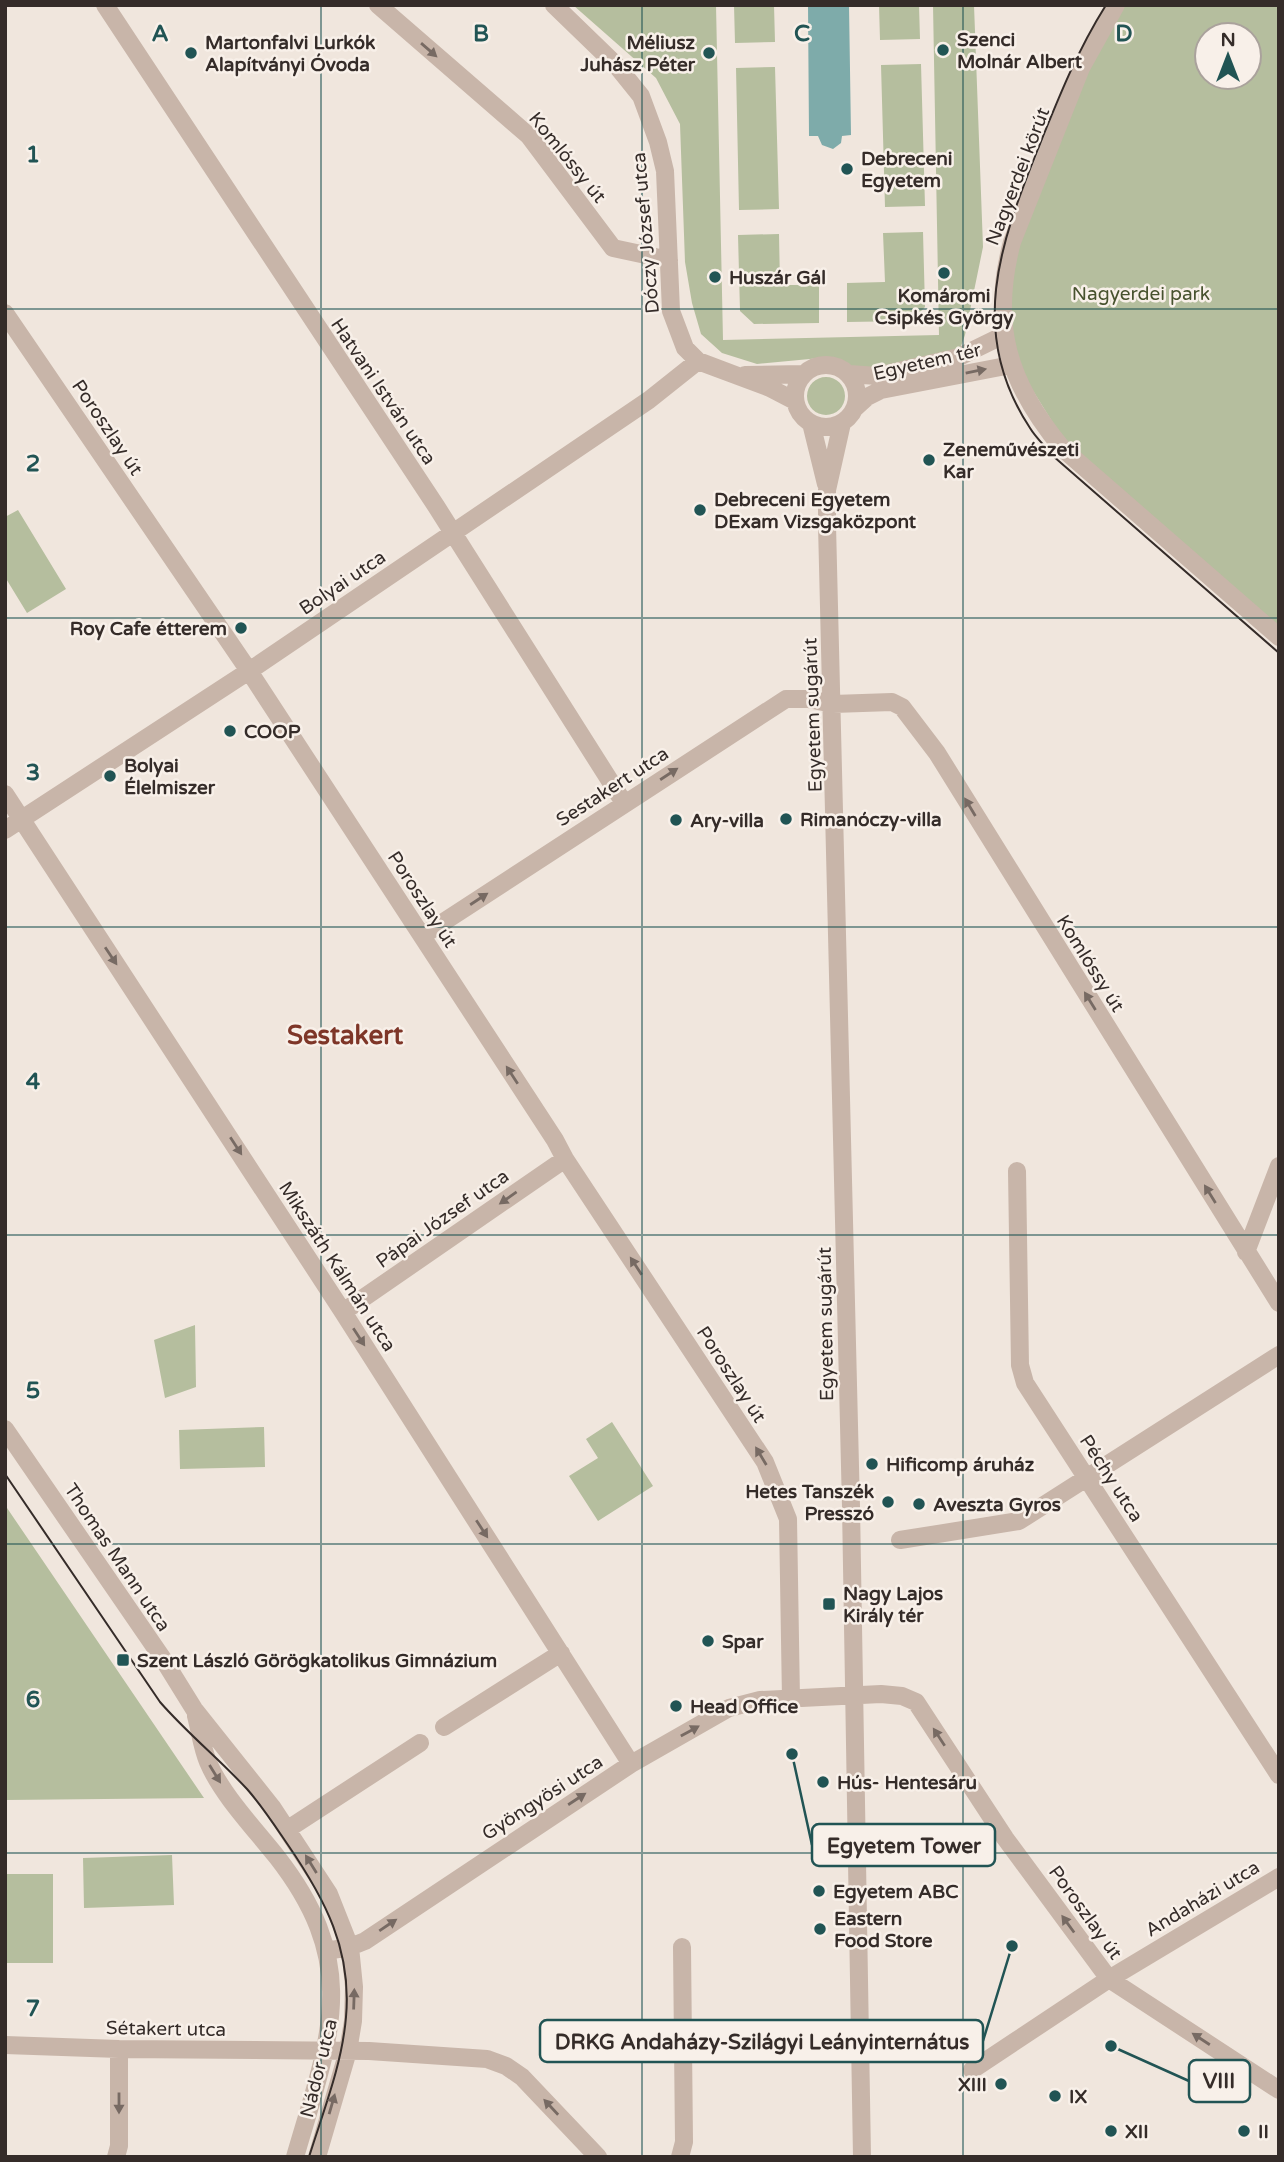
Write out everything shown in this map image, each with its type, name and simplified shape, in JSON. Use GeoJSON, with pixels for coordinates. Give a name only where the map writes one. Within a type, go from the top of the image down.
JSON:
{"type":"FeatureCollection","features":[{"type":"Feature","properties":{"kind":"street","name":"Hatvani István utca"},"geometry":{"type":"LineString","coordinates":[[105,5],[453,532],[624,803]]}},
{"type":"Feature","properties":{"kind":"street","name":"Komlóssy út"},"geometry":{"type":"LineString","coordinates":[[378,5],[529,136],[613,248],[669,260]]}},
{"type":"Feature","properties":{"kind":"street","name":"Dóczy József utca"},"geometry":{"type":"LineString","coordinates":[[554,5],[616,65],[641,96],[658,142],[664,171],[671,311],[685,348],[698,361]]}},
{"type":"Feature","properties":{"kind":"street","name":"Nagyerdei körút"},"geometry":{"type":"LineString","coordinates":[[1116,5],[1081,68],[1012,242],[1005,268],[1003,292],[1004,335],[1011,365],[1023,393],[1040,421],[1062,448],[1279,637]]}},
{"type":"Feature","properties":{"kind":"street","name":"Poroszlay út"},"geometry":{"type":"LineString","coordinates":[[5,313],[249,671],[765,1462],[788,1519],[790,1699]]}},
{"type":"Feature","properties":{"kind":"street","name":"Egyetem tér"},"geometry":{"type":"LineString","coordinates":[[849,374],[877,376],[958,357],[1004,335]]}},
{"type":"Feature","properties":{"kind":"street","name":"Bolyai utca"},"geometry":{"type":"LineString","coordinates":[[5,830],[249,671],[649,400],[698,361]]}},
{"type":"Feature","properties":{"kind":"street"},"geometry":{"type":"LineString","coordinates":[[698,361],[738,375],[795,401]]}},
{"type":"Feature","properties":{"kind":"street"},"geometry":{"type":"LineString","coordinates":[[738,375],[803,374],[822,364],[836,366],[849,374],[858,393],[856,407],[842,423],[826,427],[811,423],[800,413],[795,401],[796,387],[803,374]]}},
{"type":"Feature","properties":{"kind":"street","name":"Egyetem tér"},"geometry":{"type":"LineString","coordinates":[[856,407],[881,390],[1011,365]]}},
{"type":"Feature","properties":{"kind":"street","name":"Egyetem sugárút"},"geometry":{"type":"LineString","coordinates":[[811,423],[827,490],[850,1480],[862,2157]]}},
{"type":"Feature","properties":{"kind":"street","name":"Egyetem sugárút"},"geometry":{"type":"LineString","coordinates":[[827,490],[842,423]]}},
{"type":"Feature","properties":{"kind":"street","name":"Sestakert utca"},"geometry":{"type":"LineString","coordinates":[[422,936],[786,699],[808,699],[833,704]]}},
{"type":"Feature","properties":{"kind":"street","name":"Komlóssy út"},"geometry":{"type":"LineString","coordinates":[[833,704],[892,702],[902,707],[923,734],[1279,1303]]}},
{"type":"Feature","properties":{"kind":"street","name":"Mikszáth Kálmán utca"},"geometry":{"type":"LineString","coordinates":[[5,794],[343,1312],[631,1764]]}},
{"type":"Feature","properties":{"kind":"street","name":"Pápai József utca"},"geometry":{"type":"LineString","coordinates":[[343,1312],[565,1159]]}},
{"type":"Feature","properties":{"kind":"street"},"geometry":{"type":"LineString","coordinates":[[1246,1251],[1279,1166]]}},
{"type":"Feature","properties":{"kind":"street","name":"Péchy utca"},"geometry":{"type":"LineString","coordinates":[[1017,1171],[1020,1365],[1025,1382],[1279,1776]]}},
{"type":"Feature","properties":{"kind":"street"},"geometry":{"type":"LineString","coordinates":[[900,1540],[1019,1521],[1279,1355]]}},
{"type":"Feature","properties":{"kind":"street","name":"Thomas Mann utca"},"geometry":{"type":"LineString","coordinates":[[5,1429],[163,1659],[194,1709],[288,1829],[329,1894],[350,1947]]}},
{"type":"Feature","properties":{"kind":"street"},"geometry":{"type":"LineString","coordinates":[[444,1727],[561,1653]]}},
{"type":"Feature","properties":{"kind":"street","name":"Poroszlay út"},"geometry":{"type":"LineString","coordinates":[[852,1697],[881,1694],[902,1696],[916,1702],[1005,1838],[1109,1979],[1279,2090]]}},
{"type":"Feature","properties":{"kind":"street"},"geometry":{"type":"LineString","coordinates":[[790,1699],[852,1697]]}},
{"type":"Feature","properties":{"kind":"street","name":"Gyöngyösi utca"},"geometry":{"type":"LineString","coordinates":[[326,1951],[365,1941],[631,1764],[729,1709],[760,1700],[790,1699]]}},
{"type":"Feature","properties":{"kind":"street","name":"Thomas Mann utca"},"geometry":{"type":"LineString","coordinates":[[194,1709],[208,1763],[228,1795],[290,1873],[309,1903],[326,1951]]}},
{"type":"Feature","properties":{"kind":"street"},"geometry":{"type":"LineString","coordinates":[[288,1829],[420,1743]]}},
{"type":"Feature","properties":{"kind":"street","name":"Andaházi utca"},"geometry":{"type":"LineString","coordinates":[[972,2070],[1109,1979],[1279,1877]]}},
{"type":"Feature","properties":{"kind":"street","name":"Nádor utca"},"geometry":{"type":"LineString","coordinates":[[317,2157],[348,2051],[353,2021],[354,1987],[350,1947]]}},
{"type":"Feature","properties":{"kind":"street"},"geometry":{"type":"LineString","coordinates":[[680,2157],[684,2142],[682,1947]]}},
{"type":"Feature","properties":{"kind":"street","name":"Nádor utca"},"geometry":{"type":"LineString","coordinates":[[295,2157],[326,2051],[332,2018],[326,1951]]}},
{"type":"Feature","properties":{"kind":"street","name":"Sétakert utca"},"geometry":{"type":"LineString","coordinates":[[5,2045],[326,2051]]}},
{"type":"Feature","properties":{"kind":"street"},"geometry":{"type":"LineString","coordinates":[[116,2157],[119,2146],[119,2049]]}},
{"type":"Feature","properties":{"kind":"street"},"geometry":{"type":"LineString","coordinates":[[326,2051],[487,2059],[506,2066],[522,2077],[598,2157]]}},
{"type":"Feature","properties":{"kind":"green space"},"geometry":{"type":"Polygon","coordinates":[[[573,5],[716,5],[723,340],[939,335],[933,5],[974,5],[983,247],[959,352],[863,372],[831,357],[757,364],[722,353],[701,334],[692,303],[685,262],[680,124],[656,78],[573,5]]]}},
{"type":"Feature","properties":{"kind":"green space"},"geometry":{"type":"Polygon","coordinates":[[[734,5],[774,5],[775,42],[735,43],[734,5]]]}},
{"type":"Feature","properties":{"kind":"green space"},"geometry":{"type":"Polygon","coordinates":[[[879,5],[919,5],[920,39],[880,40],[879,5]]]}},
{"type":"Feature","properties":{"kind":"green space","name":"Nagyerdei park"},"geometry":{"type":"Polygon","coordinates":[[[1116,5],[1279,5],[1279,628],[1072,448],[1053,423],[1007,349],[1005,268],[1116,5]]]}},
{"type":"Feature","properties":{"kind":"green space"},"geometry":{"type":"Polygon","coordinates":[[[921,64],[925,206],[885,207],[881,65],[921,64]]]}},
{"type":"Feature","properties":{"kind":"green space"},"geometry":{"type":"Polygon","coordinates":[[[775,67],[779,209],[739,210],[736,68],[775,67]]]}},
{"type":"Feature","properties":{"kind":"green space"},"geometry":{"type":"Polygon","coordinates":[[[923,232],[925,307],[911,321],[847,322],[847,283],[885,282],[883,233],[923,232]]]}},
{"type":"Feature","properties":{"kind":"green space"},"geometry":{"type":"Polygon","coordinates":[[[779,234],[780,285],[819,285],[819,323],[754,324],[740,311],[738,235],[779,234]]]}},
{"type":"Feature","properties":{"kind":"green space"},"geometry":{"type":"Polygon","coordinates":[[[826,377],[840,382],[845,396],[840,410],[826,415],[812,410],[807,396],[812,382],[826,377]]]}},
{"type":"Feature","properties":{"kind":"green space"},"geometry":{"type":"Polygon","coordinates":[[[18,510],[66,589],[27,613],[5,577],[5,517],[18,510]]]}},
{"type":"Feature","properties":{"kind":"green space"},"geometry":{"type":"Polygon","coordinates":[[[195,1325],[196,1387],[165,1398],[154,1340],[195,1325]]]}},
{"type":"Feature","properties":{"kind":"green space"},"geometry":{"type":"Polygon","coordinates":[[[612,1422],[653,1486],[598,1521],[569,1476],[598,1458],[586,1439],[612,1422]]]}},
{"type":"Feature","properties":{"kind":"green space"},"geometry":{"type":"Polygon","coordinates":[[[264,1427],[265,1467],[180,1469],[179,1430],[264,1427]]]}},
{"type":"Feature","properties":{"kind":"green space"},"geometry":{"type":"Polygon","coordinates":[[[5,1505],[204,1798],[5,1800],[5,1505]]]}},
{"type":"Feature","properties":{"kind":"green space"},"geometry":{"type":"Polygon","coordinates":[[[172,1855],[174,1905],[84,1908],[83,1858],[172,1855]]]}},
{"type":"Feature","properties":{"kind":"green space"},"geometry":{"type":"Polygon","coordinates":[[[7,1874],[53,1874],[53,1963],[7,1963],[7,1874]]]}},
{"type":"Feature","properties":{"kind":"water"},"geometry":{"type":"Polygon","coordinates":[[[808,5],[849,5],[851,135],[842,136],[841,143],[833,149],[822,145],[818,136],[809,136],[808,5]]]}},
{"type":"Feature","properties":{"kind":"tram line"},"geometry":{"type":"LineString","coordinates":[[1106,5],[1061,94],[1012,219],[996,288],[995,323],[999,358],[1011,393],[1030,428],[1053,456],[1279,653]]}},
{"type":"Feature","properties":{"kind":"tram line"},"geometry":{"type":"LineString","coordinates":[[5,1474],[160,1702],[253,1796],[301,1865],[324,1905],[340,1947],[345,1969],[346,2017],[336,2071],[309,2157]]}},
{"type":"Feature","properties":{"kind":"place","name":"Szenci Molnár Albert"},"geometry":{"type":"Point","coordinates":[943,50]}},
{"type":"Feature","properties":{"kind":"place","name":"Martonfalvi Lurkók Alapítványi Óvoda"},"geometry":{"type":"Point","coordinates":[191,53]}},
{"type":"Feature","properties":{"kind":"place","name":"Méliusz Juhász Péter"},"geometry":{"type":"Point","coordinates":[709,53]}},
{"type":"Feature","properties":{"kind":"place","name":"Debreceni Egyetem"},"geometry":{"type":"Point","coordinates":[847,169]}},
{"type":"Feature","properties":{"kind":"place","name":"Komáromi Csipkés György"},"geometry":{"type":"Point","coordinates":[944,273]}},
{"type":"Feature","properties":{"kind":"place","name":"Huszár Gál"},"geometry":{"type":"Point","coordinates":[715,277]}},
{"type":"Feature","properties":{"kind":"place","name":"Zeneművészeti Kar"},"geometry":{"type":"Point","coordinates":[929,460]}},
{"type":"Feature","properties":{"kind":"place","name":"Debreceni Egyetem DExam Vizsgaközpont"},"geometry":{"type":"Point","coordinates":[700,510]}},
{"type":"Feature","properties":{"kind":"place","name":"Roy Cafe étterem"},"geometry":{"type":"Point","coordinates":[241,628]}},
{"type":"Feature","properties":{"kind":"place","name":"COOP"},"geometry":{"type":"Point","coordinates":[230,731]}},
{"type":"Feature","properties":{"kind":"place","name":"Bolyai Élelmiszer"},"geometry":{"type":"Point","coordinates":[110,776]}},
{"type":"Feature","properties":{"kind":"place","name":"Rimanóczy-villa"},"geometry":{"type":"Point","coordinates":[786,819]}},
{"type":"Feature","properties":{"kind":"place","name":"Ary-villa"},"geometry":{"type":"Point","coordinates":[676,820]}},
{"type":"Feature","properties":{"kind":"place","name":"Hificomp áruház"},"geometry":{"type":"Point","coordinates":[872,1464]}},
{"type":"Feature","properties":{"kind":"place","name":"Hetes Tanszék Presszó"},"geometry":{"type":"Point","coordinates":[888,1502]}},
{"type":"Feature","properties":{"kind":"place","name":"Aveszta Gyros"},"geometry":{"type":"Point","coordinates":[919,1504]}},
{"type":"Feature","properties":{"kind":"place","name":"Nagy Lajos Király tér"},"geometry":{"type":"Point","coordinates":[829,1604]}},
{"type":"Feature","properties":{"kind":"place","name":"Spar"},"geometry":{"type":"Point","coordinates":[708,1641]}},
{"type":"Feature","properties":{"kind":"place","name":"Szent László Görögkatolikus Gimnázium"},"geometry":{"type":"Point","coordinates":[123,1660]}},
{"type":"Feature","properties":{"kind":"place","name":"Head Office"},"geometry":{"type":"Point","coordinates":[676,1706]}},
{"type":"Feature","properties":{"kind":"place","name":"Egyetem Tower"},"geometry":{"type":"Point","coordinates":[792,1754]}},
{"type":"Feature","properties":{"kind":"place","name":"Hús- Hentesáru"},"geometry":{"type":"Point","coordinates":[823,1782]}},
{"type":"Feature","properties":{"kind":"place","name":"Egyetem ABC"},"geometry":{"type":"Point","coordinates":[819,1891]}},
{"type":"Feature","properties":{"kind":"place","name":"Eastern Food Store"},"geometry":{"type":"Point","coordinates":[820,1929]}},
{"type":"Feature","properties":{"kind":"place","name":"DRKG Andaházy-Szilágyi Leányinternátus"},"geometry":{"type":"Point","coordinates":[1012,1946]}},
{"type":"Feature","properties":{"kind":"place","name":"VIII"},"geometry":{"type":"Point","coordinates":[1111,2046]}},
{"type":"Feature","properties":{"kind":"place","name":"XIII"},"geometry":{"type":"Point","coordinates":[1001,2084]}},
{"type":"Feature","properties":{"kind":"place","name":"IX"},"geometry":{"type":"Point","coordinates":[1055,2096]}},
{"type":"Feature","properties":{"kind":"place","name":"XII"},"geometry":{"type":"Point","coordinates":[1111,2131]}},
{"type":"Feature","properties":{"kind":"place","name":"II"},"geometry":{"type":"Point","coordinates":[1244,2131]}},
{"type":"Feature","properties":{"kind":"district","name":"Sestakert"},"geometry":{"type":"Point","coordinates":[345,1035]}}]}
